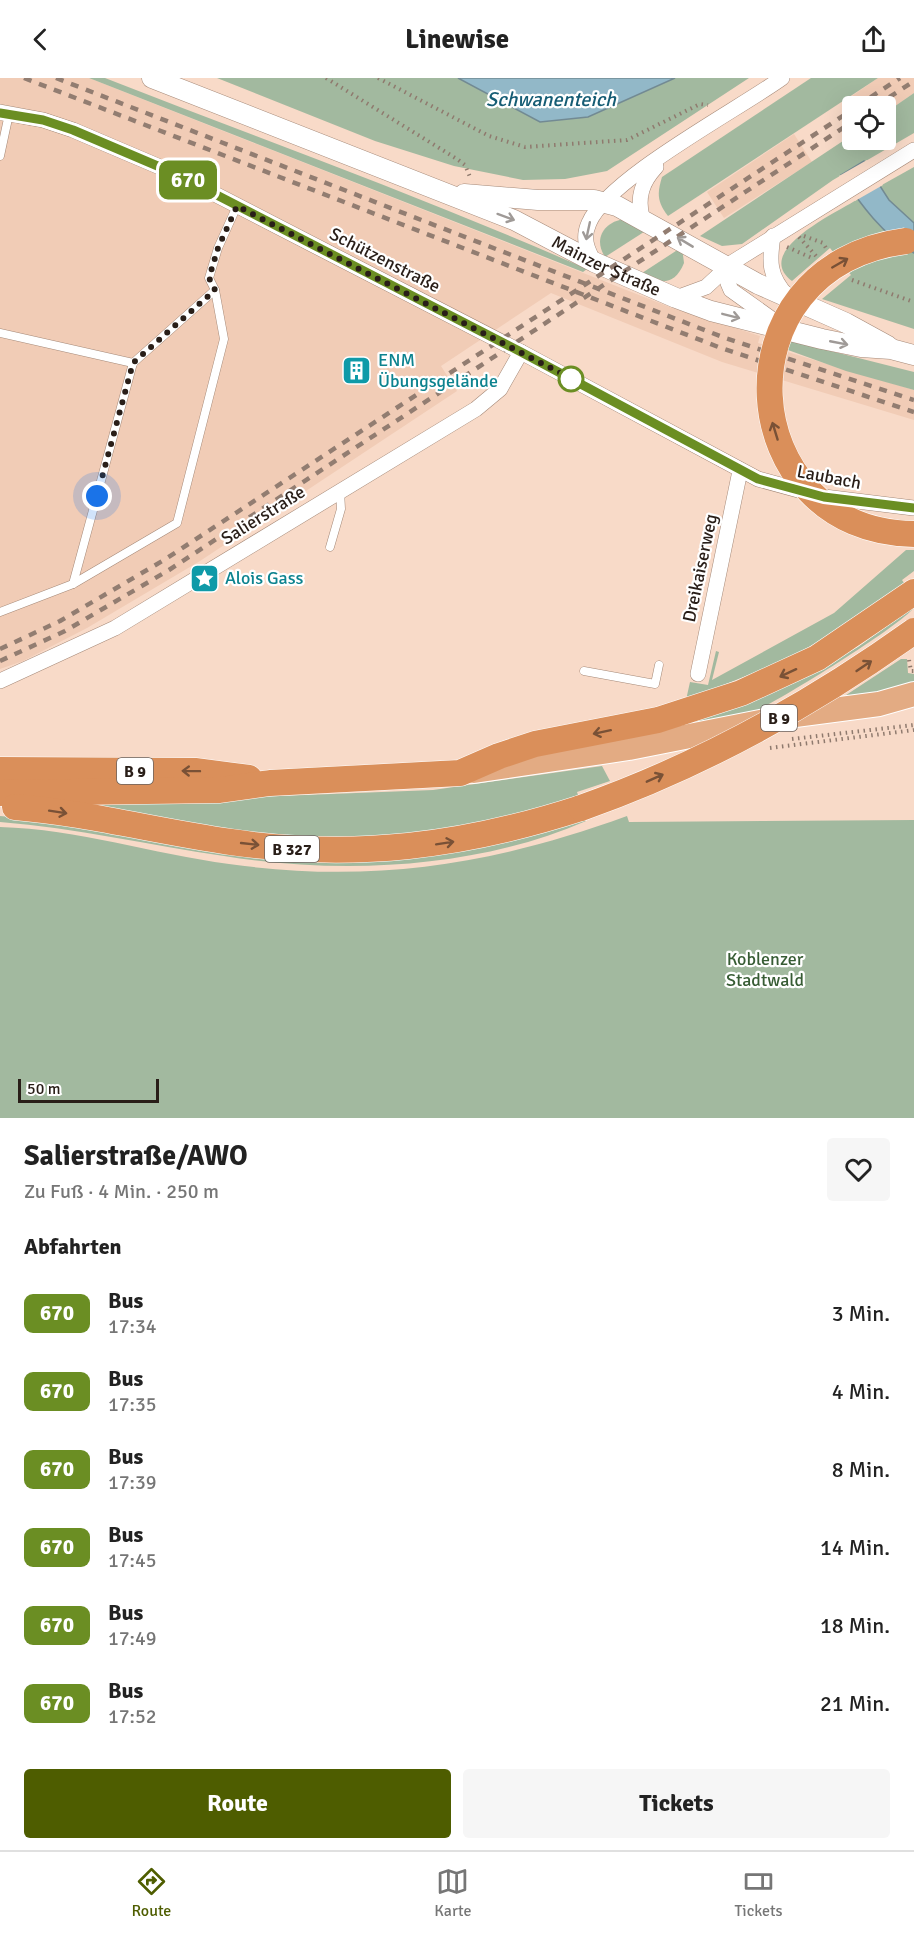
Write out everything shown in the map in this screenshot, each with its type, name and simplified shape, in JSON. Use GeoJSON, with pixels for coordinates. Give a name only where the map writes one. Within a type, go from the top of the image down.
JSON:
{"type":"FeatureCollection","features":[{"type":"Feature","properties":{"kind":"highway"},"geometry":{"type":"LineString","coordinates":[[914,240],[891,243],[863,251],[828,270],[811,286],[795,305],[779,334],[771,359],[768,390],[771,416],[779,444],[793,468],[813,492],[832,508],[858,523],[890,532],[914,534]]}},
{"type":"Feature","properties":{"kind":"highway"},"geometry":{"type":"LineString","coordinates":[[460,773],[535,744],[658,720],[741,693],[817,658],[913,593]]}},
{"type":"Feature","properties":{"kind":"highway","name":"B 327"},"geometry":{"type":"LineString","coordinates":[[0,806],[54,811],[231,842],[298,850],[341,851],[401,848],[455,841],[501,832],[581,808],[614,796],[737,740],[843,680],[914,631]]}},
{"type":"Feature","properties":{"kind":"highway","name":"B 9"},"geometry":{"type":"LineString","coordinates":[[0,770],[195,771],[232,774],[270,783]]}},
{"type":"Feature","properties":{"kind":"highway","name":"B 9"},"geometry":{"type":"LineString","coordinates":[[0,793],[202,791],[238,789],[270,783],[460,773]]}},
{"type":"Feature","properties":{"kind":"main road","name":"B 9"},"geometry":{"type":"LineString","coordinates":[[460,773],[629,748],[795,715],[879,704],[914,693]]}},
{"type":"Feature","properties":{"kind":"main road","name":"B 9"},"geometry":{"type":"LineString","coordinates":[[879,704],[914,707]]}},
{"type":"Feature","properties":{"kind":"street","name":"Mainzer Straße"},"geometry":{"type":"LineString","coordinates":[[152,78],[533,229],[594,262],[711,311],[844,344],[891,349],[914,355]]}},
{"type":"Feature","properties":{"kind":"street"},"geometry":{"type":"LineString","coordinates":[[594,262],[587,249],[586,232],[589,222],[604,202],[673,149],[778,81]]}},
{"type":"Feature","properties":{"kind":"street","name":"Schützenstraße"},"geometry":{"type":"LineString","coordinates":[[4,113],[43,120],[109,143],[521,352],[740,471]]}},
{"type":"Feature","properties":{"kind":"street"},"geometry":{"type":"LineString","coordinates":[[642,217],[639,207],[642,187],[652,171],[673,149]]}},
{"type":"Feature","properties":{"kind":"street"},"geometry":{"type":"LineString","coordinates":[[676,298],[706,287],[727,267],[773,236],[914,150]]}},
{"type":"Feature","properties":{"kind":"street","name":"Mainzer Straße"},"geometry":{"type":"LineString","coordinates":[[431,190],[515,199],[604,202],[642,217],[727,267],[790,299],[846,323],[891,349]]}},
{"type":"Feature","properties":{"kind":"street"},"geometry":{"type":"LineString","coordinates":[[773,236],[770,259],[772,276],[790,299]]}},
{"type":"Feature","properties":{"kind":"street","name":"Mainzer Straße"},"geometry":{"type":"LineString","coordinates":[[727,267],[731,290],[787,330]]}},
{"type":"Feature","properties":{"kind":"street","name":"Salierstraße"},"geometry":{"type":"LineString","coordinates":[[0,681],[115,628],[487,401],[500,389],[521,352]]}},
{"type":"Feature","properties":{"kind":"street","name":"Laubach"},"geometry":{"type":"LineString","coordinates":[[740,471],[772,484],[807,494],[914,508]]}},
{"type":"Feature","properties":{"kind":"street","name":"Dreikaiserweg"},"geometry":{"type":"LineString","coordinates":[[698,674],[740,471]]}},
{"type":"Feature","properties":{"kind":"lane"},"geometry":{"type":"LineString","coordinates":[[0,156],[4,113]]}},
{"type":"Feature","properties":{"kind":"lane"},"geometry":{"type":"LineString","coordinates":[[0,612],[73,584],[177,523],[224,339],[215,290],[209,278],[218,248],[237,206]]}},
{"type":"Feature","properties":{"kind":"lane"},"geometry":{"type":"LineString","coordinates":[[73,584],[133,363],[215,290]]}},
{"type":"Feature","properties":{"kind":"lane"},"geometry":{"type":"LineString","coordinates":[[0,333],[133,363]]}},
{"type":"Feature","properties":{"kind":"lane"},"geometry":{"type":"LineString","coordinates":[[330,547],[341,508],[340,490]]}},
{"type":"Feature","properties":{"kind":"lane"},"geometry":{"type":"LineString","coordinates":[[585,671],[655,684],[659,665]]}},
{"type":"Feature","properties":{"kind":"path"},"geometry":{"type":"LineString","coordinates":[[326,78],[457,159],[465,165],[473,183]]}},
{"type":"Feature","properties":{"kind":"path"},"geometry":{"type":"LineString","coordinates":[[378,78],[489,136],[525,147],[627,140],[700,104],[731,112]]}},
{"type":"Feature","properties":{"kind":"path"},"geometry":{"type":"LineString","coordinates":[[786,247],[797,254],[822,260]]}},
{"type":"Feature","properties":{"kind":"path"},"geometry":{"type":"LineString","coordinates":[[769,742],[914,724]]}},
{"type":"Feature","properties":{"kind":"path"},"geometry":{"type":"LineString","coordinates":[[770,748],[914,730]]}},
{"type":"Feature","properties":{"kind":"shaded area"},"geometry":{"type":"Polygon","coordinates":[[[0,78],[89,78],[672,308],[760,336],[758,343],[914,390],[914,420],[722,362],[551,293],[441,366],[457,391],[200,561],[87,628],[23,661],[0,669],[0,78]]]}},
{"type":"Feature","properties":{"kind":"shaded area"},"geometry":{"type":"Polygon","coordinates":[[[878,78],[914,78],[914,93],[896,105],[896,96],[852,96],[878,78]]]}},
{"type":"Feature","properties":{"kind":"shaded area"},"geometry":{"type":"Polygon","coordinates":[[[794,134],[812,162],[724,218],[707,192],[794,134]]]}},
{"type":"Feature","properties":{"kind":"green space"},"geometry":{"type":"Polygon","coordinates":[[[89,78],[105,78],[407,194],[587,269],[583,272],[89,78]]]}},
{"type":"Feature","properties":{"kind":"green space"},"geometry":{"type":"Polygon","coordinates":[[[217,78],[458,78],[541,122],[588,117],[675,78],[749,78],[607,171],[565,179],[523,180],[454,166],[375,141],[217,78]]]}},
{"type":"Feature","properties":{"kind":"green space"},"geometry":{"type":"Polygon","coordinates":[[[811,78],[878,78],[851,96],[842,96],[842,102],[668,216],[659,197],[662,177],[811,78]]]}},
{"type":"Feature","properties":{"kind":"green space"},"geometry":{"type":"Polygon","coordinates":[[[914,93],[914,133],[896,143],[896,105],[914,93]]]}},
{"type":"Feature","properties":{"kind":"green space"},"geometry":{"type":"Polygon","coordinates":[[[842,142],[842,150],[885,150],[833,180],[742,244],[722,246],[700,236],[842,142]]]}},
{"type":"Feature","properties":{"kind":"green space"},"geometry":{"type":"Polygon","coordinates":[[[914,167],[914,223],[889,200],[880,186],[914,167]]]}},
{"type":"Feature","properties":{"kind":"green space"},"geometry":{"type":"Polygon","coordinates":[[[858,199],[898,244],[914,253],[914,329],[822,299],[851,275],[830,248],[792,281],[782,269],[782,258],[802,234],[858,199]]]}},
{"type":"Feature","properties":{"kind":"green space"},"geometry":{"type":"Polygon","coordinates":[[[624,219],[647,230],[605,257],[600,244],[602,232],[611,224],[624,219]]]}},
{"type":"Feature","properties":{"kind":"green space"},"geometry":{"type":"Polygon","coordinates":[[[682,247],[684,263],[676,276],[660,281],[639,275],[682,247]]]}},
{"type":"Feature","properties":{"kind":"green space"},"geometry":{"type":"Polygon","coordinates":[[[791,341],[914,372],[914,390],[846,371],[788,350],[791,341]]]}},
{"type":"Feature","properties":{"kind":"green space"},"geometry":{"type":"Polygon","coordinates":[[[906,550],[914,550],[914,571],[902,580],[904,583],[830,635],[786,660],[686,700],[690,682],[708,685],[716,651],[719,652],[712,680],[834,613],[906,550]]]}},
{"type":"Feature","properties":{"kind":"green space"},"geometry":{"type":"Polygon","coordinates":[[[914,607],[864,645],[761,708],[732,718],[684,727],[684,723],[804,678],[858,647],[914,607]]]}},
{"type":"Feature","properties":{"kind":"green space"},"geometry":{"type":"Polygon","coordinates":[[[901,659],[907,659],[908,673],[914,674],[914,688],[840,699],[901,659]]]}},
{"type":"Feature","properties":{"kind":"green space"},"geometry":{"type":"Polygon","coordinates":[[[602,766],[610,781],[577,792],[579,798],[463,826],[375,838],[345,840],[278,837],[211,828],[78,804],[433,790],[602,766]]]}},
{"type":"Feature","properties":{"kind":"green space"},"geometry":{"type":"Polygon","coordinates":[[[0,816],[43,820],[241,854],[584,817],[586,821],[544,837],[454,858],[408,864],[361,866],[269,862],[224,856],[84,832],[0,822],[0,816]]]}},
{"type":"Feature","properties":{"kind":"green space","name":"Koblenzer Stadtwald"},"geometry":{"type":"Polygon","coordinates":[[[627,816],[629,822],[914,820],[914,1118],[0,1118],[0,827],[58,832],[229,864],[282,870],[333,872],[382,871],[479,858],[528,847],[627,816]]]}},
{"type":"Feature","properties":{"kind":"water","name":"Schwanenteich"},"geometry":{"type":"Polygon","coordinates":[[[458,78],[675,78],[588,117],[540,122],[458,78]]]}},
{"type":"Feature","properties":{"kind":"water"},"geometry":{"type":"Polygon","coordinates":[[[864,161],[889,200],[914,223],[914,253],[883,228],[841,175],[864,161]]]}},
{"type":"Feature","properties":{"kind":"pier"},"geometry":{"type":"Polygon","coordinates":[[[867,160],[883,185],[855,201],[839,176],[867,160]]]}},
{"type":"Feature","properties":{"kind":"railway"},"geometry":{"type":"LineString","coordinates":[[24,78],[721,348],[914,412]]}},
{"type":"Feature","properties":{"kind":"railway"},"geometry":{"type":"LineString","coordinates":[[56,78],[725,338],[914,400]]}},
{"type":"Feature","properties":{"kind":"railway"},"geometry":{"type":"LineString","coordinates":[[872,96],[900,78]]}},
{"type":"Feature","properties":{"kind":"railway"},"geometry":{"type":"LineString","coordinates":[[891,96],[914,81]]}},
{"type":"Feature","properties":{"kind":"railway"},"geometry":{"type":"LineString","coordinates":[[0,649],[60,621],[164,560],[842,117]]}},
{"type":"Feature","properties":{"kind":"railway"},"geometry":{"type":"LineString","coordinates":[[0,661],[65,631],[169,570],[842,129]]}},
{"type":"Feature","properties":{"kind":"bus line","name":"670"},"geometry":{"type":"LineString","coordinates":[[0,113],[43,120],[73,130],[109,143],[174,173],[521,352],[724,463],[758,479],[794,491],[838,500],[914,508]]}},
{"type":"Feature","properties":{"kind":"place","name":"ENM Übungsgelände"},"geometry":{"type":"Point","coordinates":[357,370]}},
{"type":"Feature","properties":{"kind":"place","name":"Alois Gass"},"geometry":{"type":"Point","coordinates":[204,578]}},
{"type":"Feature","properties":{"kind":"route"},"geometry":{"type":"LineString","coordinates":[[97,496],[133,363],[215,290],[209,278],[218,248],[237,206],[574,380],[571,379]]}}]}
